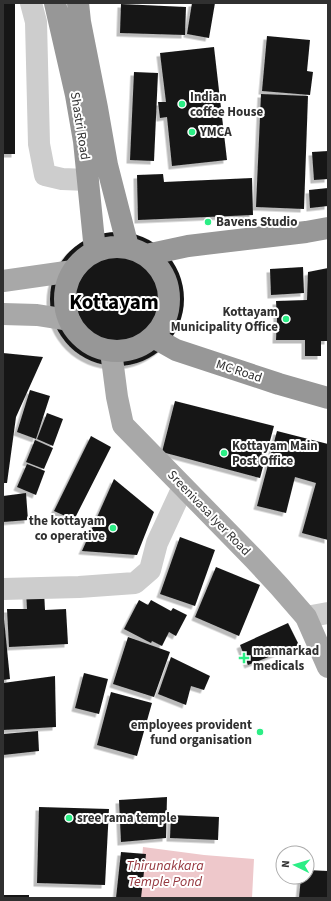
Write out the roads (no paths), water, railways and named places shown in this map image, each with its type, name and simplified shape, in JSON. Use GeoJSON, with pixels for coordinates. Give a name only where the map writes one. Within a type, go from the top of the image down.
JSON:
{"type":"FeatureCollection","features":[{"type":"Feature","properties":{"kind":"highway","name":"Shastri Road"},"geometry":{"type":"LineString","coordinates":[[78,3],[80,22],[107,165],[137,251]]}},
{"type":"Feature","properties":{"kind":"highway","name":"Shastri Road"},"geometry":{"type":"LineString","coordinates":[[54,4],[76,95],[84,141],[95,251]]}},
{"type":"Feature","properties":{"kind":"highway"},"geometry":{"type":"LineString","coordinates":[[137,251],[163,272],[170,295],[166,318],[153,338],[140,346],[126,351],[111,351],[93,346],[78,335],[69,320],[65,303],[66,286],[73,271],[86,256],[95,251],[111,246],[137,251],[188,246],[328,228]]}},
{"type":"Feature","properties":{"kind":"highway","name":"MC Road"},"geometry":{"type":"LineString","coordinates":[[153,338],[176,350],[279,384],[328,398]]}},
{"type":"Feature","properties":{"kind":"main road"},"geometry":{"type":"LineString","coordinates":[[3,281],[73,271]]}},
{"type":"Feature","properties":{"kind":"main road"},"geometry":{"type":"LineString","coordinates":[[3,314],[37,315],[69,320]]}},
{"type":"Feature","properties":{"kind":"main road","name":"Sreenivasa Iyer Road"},"geometry":{"type":"LineString","coordinates":[[111,351],[117,397],[123,425],[274,580],[306,617],[328,667]]}},
{"type":"Feature","properties":{"kind":"street"},"geometry":{"type":"LineString","coordinates":[[54,4],[50,16],[33,12],[39,144],[45,175],[62,179],[88,180]]}},
{"type":"Feature","properties":{"kind":"street"},"geometry":{"type":"LineString","coordinates":[[3,590],[135,583],[150,570],[157,544],[183,487]]}},
{"type":"Feature","properties":{"kind":"street"},"geometry":{"type":"LineString","coordinates":[[306,617],[328,613]]}},
{"type":"Feature","properties":{"kind":"water","name":"Thirunakkara Temple Pond"},"geometry":{"type":"Polygon","coordinates":[[[143,847],[204,855],[254,859],[252,898],[139,898],[143,847]]]}},
{"type":"Feature","properties":{"kind":"place","name":"Indian coffee House"},"geometry":{"type":"Point","coordinates":[182,104]}},
{"type":"Feature","properties":{"kind":"place","name":"YMCA"},"geometry":{"type":"Point","coordinates":[192,132]}},
{"type":"Feature","properties":{"kind":"place","name":"Bavens Studio"},"geometry":{"type":"Point","coordinates":[208,222]}},
{"type":"Feature","properties":{"kind":"place","name":"Kottayam Municipality Office"},"geometry":{"type":"Point","coordinates":[286,319]}},
{"type":"Feature","properties":{"kind":"place","name":"Kottayam Main Post Office"},"geometry":{"type":"Point","coordinates":[224,453]}},
{"type":"Feature","properties":{"kind":"place","name":"the kottayam co operative"},"geometry":{"type":"Point","coordinates":[113,528]}},
{"type":"Feature","properties":{"kind":"place","name":"mannarkad medicals"},"geometry":{"type":"Point","coordinates":[244,658]}},
{"type":"Feature","properties":{"kind":"place","name":"employees provident fund organisation"},"geometry":{"type":"Point","coordinates":[260,732]}},
{"type":"Feature","properties":{"kind":"place","name":"sree rama temple"},"geometry":{"type":"Point","coordinates":[69,818]}},
{"type":"Feature","properties":{"kind":"district","name":"Kottayam"},"geometry":{"type":"Point","coordinates":[114,302]}}]}
